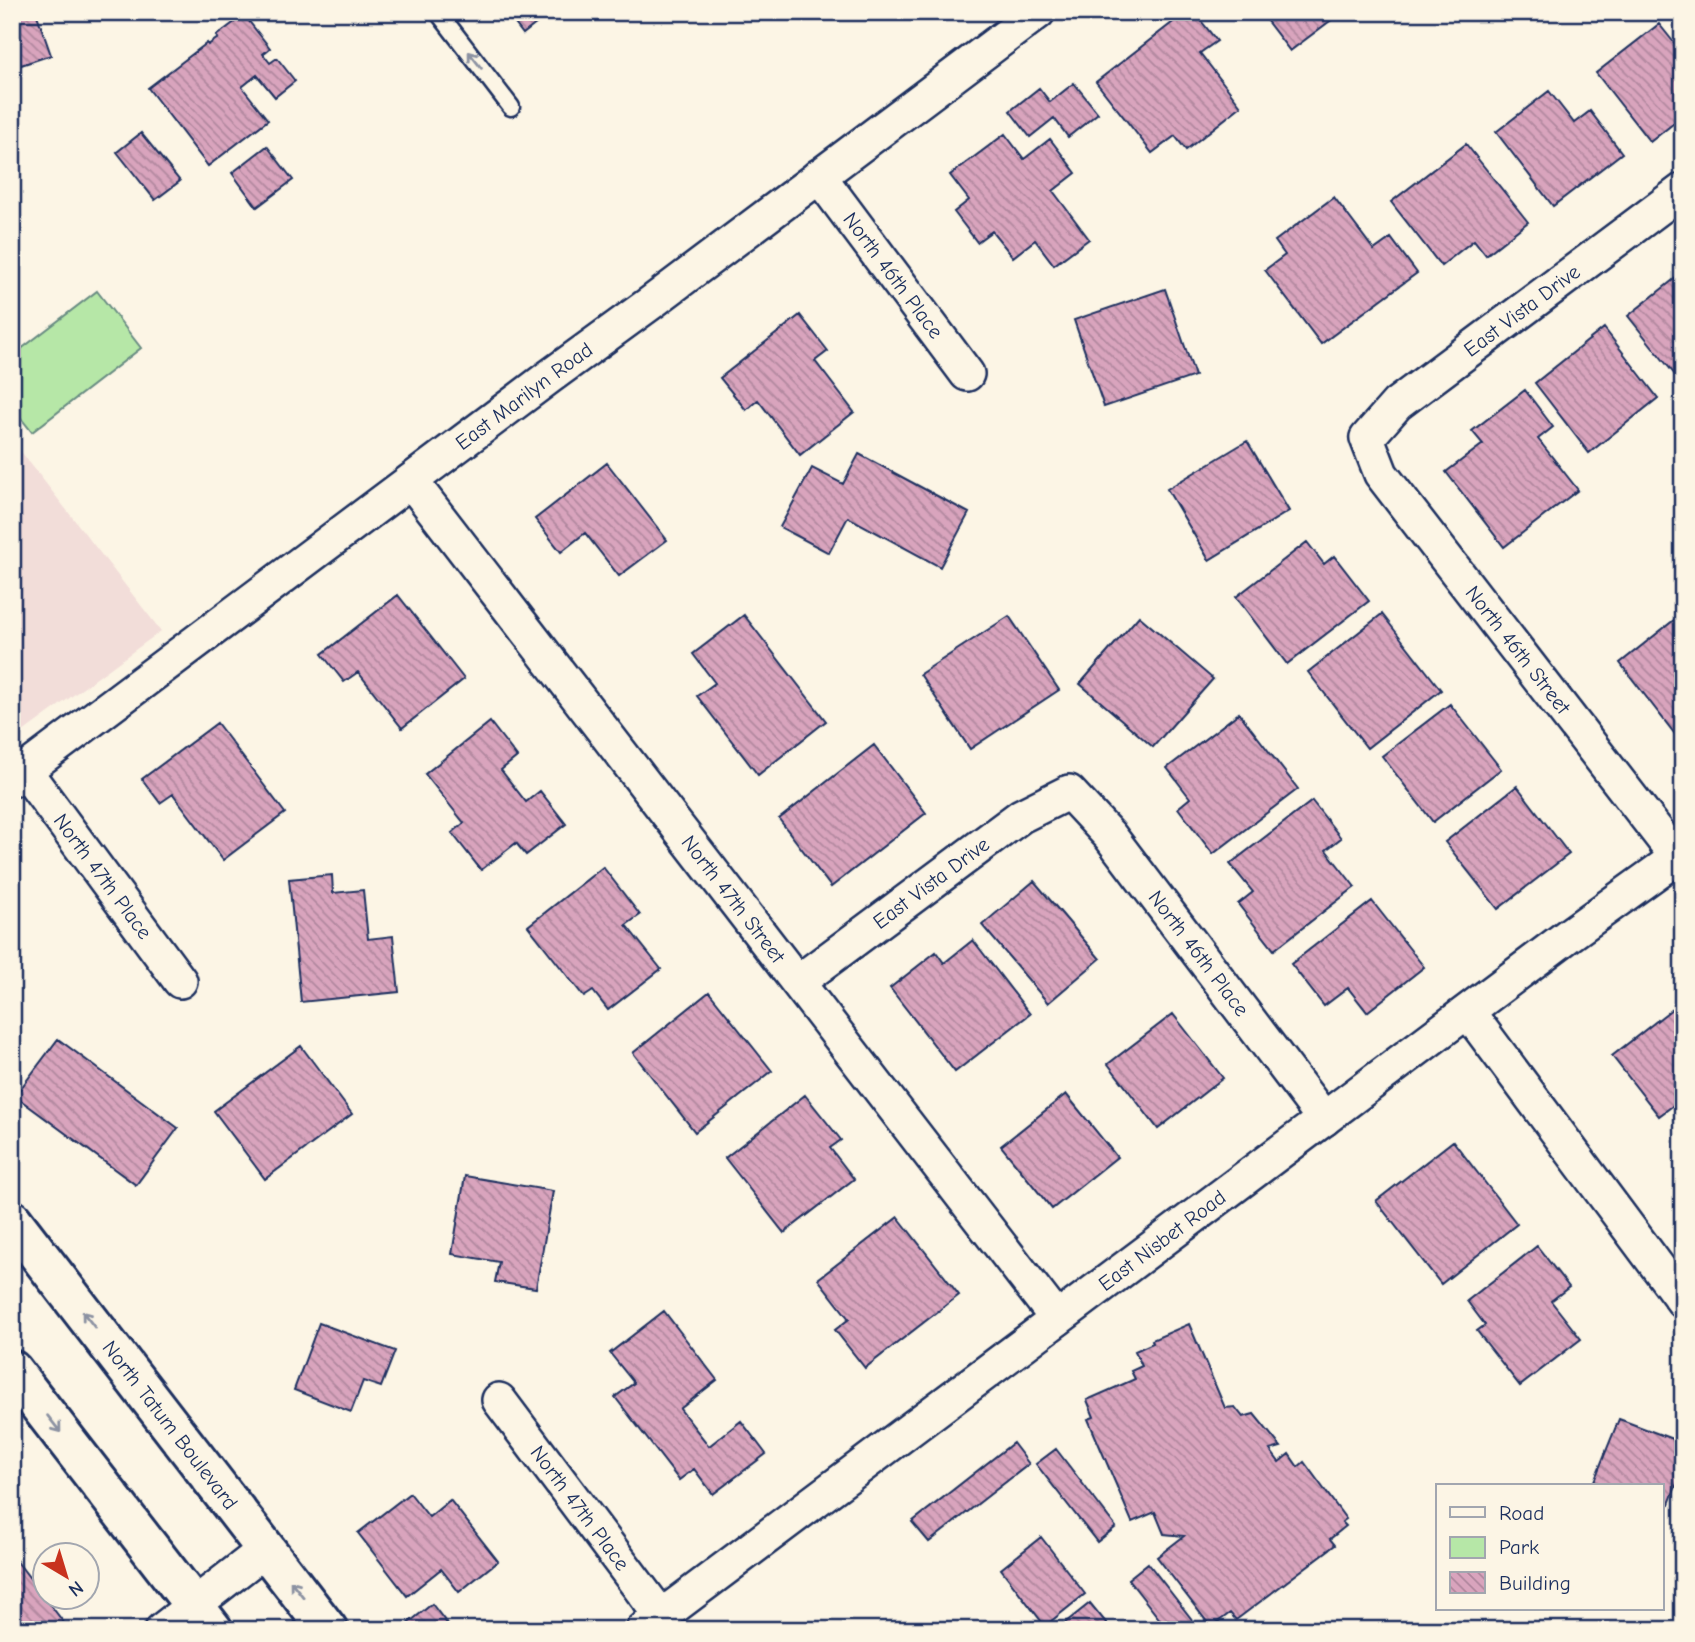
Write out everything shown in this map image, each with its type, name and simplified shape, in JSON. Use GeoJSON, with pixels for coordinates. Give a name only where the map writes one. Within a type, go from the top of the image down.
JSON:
{"type":"FeatureCollection","features":[{"type":"Feature","properties":{"kind":"main road","name":"North Tatum Boulevard"},"geometry":{"type":"LineString","coordinates":[[12,1220],[328,1630]]}},
{"type":"Feature","properties":{"kind":"main road"},"geometry":{"type":"LineString","coordinates":[[12,1370],[203,1617]]}},
{"type":"Feature","properties":{"kind":"street","name":"East Marilyn Road"},"geometry":{"type":"LineString","coordinates":[[19,776],[1038,12]]}},
{"type":"Feature","properties":{"kind":"street","name":"North 46th Place"},"geometry":{"type":"LineString","coordinates":[[819,176],[967,374]]}},
{"type":"Feature","properties":{"kind":"street","name":"East Vista Drive"},"geometry":{"type":"LineString","coordinates":[[1367,438],[1397,404],[1683,190]]}},
{"type":"Feature","properties":{"kind":"street","name":"North 46th Street"},"geometry":{"type":"LineString","coordinates":[[1367,438],[1381,474],[1680,855]]}},
{"type":"Feature","properties":{"kind":"street","name":"North 47th Street"},"geometry":{"type":"LineString","coordinates":[[411,481],[1057,1319]]}},
{"type":"Feature","properties":{"kind":"street","name":"North 47th Place"},"geometry":{"type":"LineString","coordinates":[[19,776],[180,981]]}},
{"type":"Feature","properties":{"kind":"street","name":"North 46th Place"},"geometry":{"type":"LineString","coordinates":[[1069,792],[1110,836],[1324,1119]]}},
{"type":"Feature","properties":{"kind":"street","name":"East Vista Drive"},"geometry":{"type":"LineString","coordinates":[[798,982],[1021,816],[1069,792]]}},
{"type":"Feature","properties":{"kind":"street","name":"East Nisbet Road"},"geometry":{"type":"LineString","coordinates":[[652,1623],[1680,855]]}},
{"type":"Feature","properties":{"kind":"street"},"geometry":{"type":"LineString","coordinates":[[1468,1012],[1683,1301]]}},
{"type":"Feature","properties":{"kind":"street","name":"North 47th Place"},"geometry":{"type":"LineString","coordinates":[[499,1400],[652,1623]]}},
{"type":"Feature","properties":{"kind":"street"},"geometry":{"type":"LineString","coordinates":[[162,1630],[203,1617],[266,1549]]}},
{"type":"Feature","properties":{"kind":"lane"},"geometry":{"type":"LineString","coordinates":[[438,12],[511,107]]}},
{"type":"Feature","properties":{"kind":"shaded area"},"geometry":{"type":"Polygon","coordinates":[[[12,440],[161,631],[12,740],[12,440]]]}},
{"type":"Feature","properties":{"kind":"green space"},"geometry":{"type":"Polygon","coordinates":[[[97,291],[141,348],[32,432],[12,407],[12,356],[97,291]]]}},
{"type":"Feature","properties":{"kind":"building"},"geometry":{"type":"Polygon","coordinates":[[[12,12],[36,12],[51,55],[12,68],[12,12]]]}},
{"type":"Feature","properties":{"kind":"building"},"geometry":{"type":"Polygon","coordinates":[[[506,12],[551,12],[523,34],[506,12]]]}},
{"type":"Feature","properties":{"kind":"building"},"geometry":{"type":"Polygon","coordinates":[[[1186,12],[1194,12],[1217,41],[1200,53],[1241,106],[1186,150],[1175,136],[1152,153],[1096,82],[1186,12]]]}},
{"type":"Feature","properties":{"kind":"building"},"geometry":{"type":"Polygon","coordinates":[[[1260,12],[1342,12],[1290,51],[1260,12]]]}},
{"type":"Feature","properties":{"kind":"building"},"geometry":{"type":"Polygon","coordinates":[[[244,15],[270,48],[263,54],[270,63],[277,58],[295,81],[275,97],[257,75],[242,87],[268,120],[208,166],[148,88],[207,43],[208,45],[218,38],[216,36],[244,15]]]}},
{"type":"Feature","properties":{"kind":"building"},"geometry":{"type":"Polygon","coordinates":[[[1659,24],[1683,54],[1683,116],[1650,142],[1596,73],[1659,24]]]}},
{"type":"Feature","properties":{"kind":"building"},"geometry":{"type":"Polygon","coordinates":[[[1074,83],[1098,113],[1068,137],[1054,118],[1030,137],[1010,111],[1039,88],[1050,102],[1074,83]]]}},
{"type":"Feature","properties":{"kind":"building"},"geometry":{"type":"Polygon","coordinates":[[[1549,91],[1574,123],[1590,111],[1622,153],[1553,206],[1496,132],[1549,91]]]}},
{"type":"Feature","properties":{"kind":"building"},"geometry":{"type":"Polygon","coordinates":[[[141,133],[180,181],[155,200],[117,152],[141,133]]]}},
{"type":"Feature","properties":{"kind":"building"},"geometry":{"type":"Polygon","coordinates":[[[1005,134],[1024,159],[1050,139],[1076,173],[1053,191],[1089,239],[1054,265],[1035,240],[1013,257],[992,231],[977,242],[954,212],[969,200],[950,175],[1005,134]]]}},
{"type":"Feature","properties":{"kind":"building"},"geometry":{"type":"Polygon","coordinates":[[[1466,144],[1528,222],[1486,255],[1474,240],[1441,266],[1391,202],[1466,144]]]}},
{"type":"Feature","properties":{"kind":"building"},"geometry":{"type":"Polygon","coordinates":[[[267,146],[293,180],[257,207],[232,173],[267,146]]]}},
{"type":"Feature","properties":{"kind":"building"},"geometry":{"type":"Polygon","coordinates":[[[1334,197],[1374,250],[1391,238],[1417,273],[1321,344],[1265,270],[1285,255],[1275,241],[1334,197]]]}},
{"type":"Feature","properties":{"kind":"building"},"geometry":{"type":"Polygon","coordinates":[[[1683,272],[1683,385],[1628,316],[1683,272]]]}},
{"type":"Feature","properties":{"kind":"building"},"geometry":{"type":"Polygon","coordinates":[[[1165,289],[1195,376],[1104,407],[1074,320],[1165,289]]]}},
{"type":"Feature","properties":{"kind":"building"},"geometry":{"type":"Polygon","coordinates":[[[800,315],[828,351],[815,361],[854,412],[800,455],[758,400],[746,410],[720,378],[800,315]]]}},
{"type":"Feature","properties":{"kind":"building"},"geometry":{"type":"Polygon","coordinates":[[[1604,328],[1658,398],[1589,453],[1535,383],[1604,328]]]}},
{"type":"Feature","properties":{"kind":"building"},"geometry":{"type":"Polygon","coordinates":[[[1525,390],[1553,427],[1538,439],[1578,490],[1504,547],[1446,472],[1483,444],[1472,431],[1525,390]]]}},
{"type":"Feature","properties":{"kind":"building"},"geometry":{"type":"Polygon","coordinates":[[[1247,441],[1289,511],[1209,560],[1167,489],[1247,441]]]}},
{"type":"Feature","properties":{"kind":"building"},"geometry":{"type":"Polygon","coordinates":[[[859,454],[969,513],[940,567],[848,517],[829,553],[780,527],[812,468],[843,484],[859,454]]]}},
{"type":"Feature","properties":{"kind":"building"},"geometry":{"type":"Polygon","coordinates":[[[607,463],[667,540],[619,576],[585,533],[561,552],[535,519],[607,463]]]}},
{"type":"Feature","properties":{"kind":"building"},"geometry":{"type":"Polygon","coordinates":[[[1307,542],[1324,564],[1334,556],[1369,601],[1287,664],[1236,597],[1307,542]]]}},
{"type":"Feature","properties":{"kind":"building"},"geometry":{"type":"Polygon","coordinates":[[[398,595],[464,679],[402,728],[358,672],[344,682],[322,654],[398,595]]]}},
{"type":"Feature","properties":{"kind":"building"},"geometry":{"type":"Polygon","coordinates":[[[1382,614],[1441,690],[1367,748],[1308,672],[1382,614]]]}},
{"type":"Feature","properties":{"kind":"building"},"geometry":{"type":"Polygon","coordinates":[[[744,615],[826,721],[758,775],[697,696],[715,683],[693,654],[744,615]]]}},
{"type":"Feature","properties":{"kind":"building"},"geometry":{"type":"Polygon","coordinates":[[[1009,616],[1059,690],[970,749],[920,674],[1009,616]]]}},
{"type":"Feature","properties":{"kind":"building"},"geometry":{"type":"Polygon","coordinates":[[[1139,616],[1213,679],[1153,747],[1080,684],[1139,616]]]}},
{"type":"Feature","properties":{"kind":"building"},"geometry":{"type":"Polygon","coordinates":[[[1674,620],[1683,631],[1683,734],[1678,738],[1620,663],[1674,620]]]}},
{"type":"Feature","properties":{"kind":"building"},"geometry":{"type":"Polygon","coordinates":[[[1450,704],[1501,769],[1433,822],[1382,756],[1450,704]]]}},
{"type":"Feature","properties":{"kind":"building"},"geometry":{"type":"Polygon","coordinates":[[[1239,713],[1298,789],[1213,854],[1178,808],[1190,798],[1167,768],[1239,713]]]}},
{"type":"Feature","properties":{"kind":"building"},"geometry":{"type":"Polygon","coordinates":[[[490,722],[517,757],[501,770],[526,802],[540,791],[566,824],[526,855],[516,843],[481,870],[452,833],[464,823],[425,774],[490,722]]]}},
{"type":"Feature","properties":{"kind":"building"},"geometry":{"type":"Polygon","coordinates":[[[217,723],[285,813],[223,860],[173,794],[160,803],[142,779],[217,723]]]}},
{"type":"Feature","properties":{"kind":"building"},"geometry":{"type":"Polygon","coordinates":[[[874,745],[926,813],[831,887],[779,819],[874,745]]]}},
{"type":"Feature","properties":{"kind":"building"},"geometry":{"type":"Polygon","coordinates":[[[1517,786],[1569,854],[1498,909],[1445,842],[1517,786]]]}},
{"type":"Feature","properties":{"kind":"building"},"geometry":{"type":"Polygon","coordinates":[[[1312,801],[1341,838],[1326,850],[1355,887],[1274,950],[1238,904],[1253,892],[1230,864],[1312,801]]]}},
{"type":"Feature","properties":{"kind":"building"},"geometry":{"type":"Polygon","coordinates":[[[603,867],[640,915],[626,925],[661,969],[608,1010],[593,991],[584,997],[528,926],[603,867]]]}},
{"type":"Feature","properties":{"kind":"building"},"geometry":{"type":"Polygon","coordinates":[[[332,875],[333,893],[363,890],[368,939],[393,936],[399,992],[301,1002],[289,879],[332,875]]]}},
{"type":"Feature","properties":{"kind":"building"},"geometry":{"type":"Polygon","coordinates":[[[1034,881],[1100,959],[1048,1003],[982,925],[1034,881]]]}},
{"type":"Feature","properties":{"kind":"building"},"geometry":{"type":"Polygon","coordinates":[[[1372,901],[1424,967],[1367,1012],[1348,988],[1324,1006],[1291,964],[1372,901]]]}},
{"type":"Feature","properties":{"kind":"building"},"geometry":{"type":"Polygon","coordinates":[[[973,940],[1030,1014],[955,1072],[890,988],[936,952],[944,963],[973,940]]]}},
{"type":"Feature","properties":{"kind":"building"},"geometry":{"type":"Polygon","coordinates":[[[709,992],[772,1071],[695,1132],[633,1053],[709,992]]]}},
{"type":"Feature","properties":{"kind":"building"},"geometry":{"type":"Polygon","coordinates":[[[1682,1001],[1683,1098],[1659,1116],[1612,1056],[1682,1001]]]}},
{"type":"Feature","properties":{"kind":"building"},"geometry":{"type":"Polygon","coordinates":[[[1173,1014],[1223,1078],[1158,1129],[1108,1064],[1173,1014]]]}},
{"type":"Feature","properties":{"kind":"building"},"geometry":{"type":"Polygon","coordinates":[[[58,1039],[178,1128],[136,1185],[15,1096],[58,1039]]]}},
{"type":"Feature","properties":{"kind":"building"},"geometry":{"type":"Polygon","coordinates":[[[301,1046],[352,1114],[265,1179],[214,1111],[301,1046]]]}},
{"type":"Feature","properties":{"kind":"building"},"geometry":{"type":"Polygon","coordinates":[[[1066,1094],[1117,1157],[1052,1209],[1001,1146],[1066,1094]]]}},
{"type":"Feature","properties":{"kind":"building"},"geometry":{"type":"Polygon","coordinates":[[[805,1095],[841,1140],[830,1148],[854,1179],[784,1233],[725,1158],[805,1095]]]}},
{"type":"Feature","properties":{"kind":"building"},"geometry":{"type":"Polygon","coordinates":[[[1453,1141],[1517,1224],[1441,1284],[1376,1201],[1453,1141]]]}},
{"type":"Feature","properties":{"kind":"building"},"geometry":{"type":"Polygon","coordinates":[[[465,1176],[553,1191],[536,1288],[495,1282],[499,1262],[452,1254],[465,1176]]]}},
{"type":"Feature","properties":{"kind":"building"},"geometry":{"type":"Polygon","coordinates":[[[898,1217],[959,1295],[865,1368],[835,1330],[849,1319],[818,1279],[898,1217]]]}},
{"type":"Feature","properties":{"kind":"building"},"geometry":{"type":"Polygon","coordinates":[[[1537,1246],[1569,1287],[1551,1301],[1581,1339],[1520,1386],[1477,1331],[1485,1325],[1467,1301],[1537,1246]]]}},
{"type":"Feature","properties":{"kind":"building"},"geometry":{"type":"Polygon","coordinates":[[[664,1311],[717,1380],[680,1409],[709,1446],[741,1421],[766,1454],[713,1494],[694,1469],[679,1480],[615,1397],[634,1383],[610,1353],[664,1311]]]}},
{"type":"Feature","properties":{"kind":"building"},"geometry":{"type":"Polygon","coordinates":[[[319,1323],[395,1351],[381,1387],[363,1381],[351,1412],[294,1390],[319,1323]]]}},
{"type":"Feature","properties":{"kind":"building"},"geometry":{"type":"Polygon","coordinates":[[[1189,1324],[1225,1408],[1235,1407],[1243,1417],[1254,1414],[1281,1447],[1270,1450],[1279,1462],[1289,1454],[1298,1467],[1304,1462],[1346,1519],[1342,1522],[1346,1526],[1330,1539],[1335,1545],[1236,1620],[1230,1613],[1211,1627],[1157,1557],[1184,1536],[1164,1534],[1155,1512],[1132,1522],[1088,1419],[1094,1417],[1087,1400],[1135,1379],[1131,1371],[1142,1366],[1135,1351],[1153,1343],[1152,1340],[1189,1324]]]}},
{"type":"Feature","properties":{"kind":"building"},"geometry":{"type":"Polygon","coordinates":[[[1619,1419],[1683,1443],[1683,1468],[1664,1517],[1664,1484],[1593,1484],[1619,1419]]]}},
{"type":"Feature","properties":{"kind":"building"},"geometry":{"type":"Polygon","coordinates":[[[1013,1443],[1029,1464],[929,1542],[912,1522],[1013,1443]]]}},
{"type":"Feature","properties":{"kind":"building"},"geometry":{"type":"Polygon","coordinates":[[[1056,1449],[1116,1527],[1097,1542],[1036,1464],[1056,1449]]]}},
{"type":"Feature","properties":{"kind":"building"},"geometry":{"type":"Polygon","coordinates":[[[410,1493],[429,1517],[450,1500],[498,1561],[459,1592],[441,1569],[407,1596],[358,1533],[410,1493]]]}},
{"type":"Feature","properties":{"kind":"building"},"geometry":{"type":"Polygon","coordinates":[[[1041,1537],[1085,1594],[1045,1626],[1001,1569],[1041,1537]]]}},
{"type":"Feature","properties":{"kind":"building"},"geometry":{"type":"Polygon","coordinates":[[[12,1555],[32,1581],[32,1610],[54,1610],[68,1628],[12,1630],[12,1555]]]}},
{"type":"Feature","properties":{"kind":"building"},"geometry":{"type":"Polygon","coordinates":[[[1148,1563],[1200,1630],[1168,1630],[1128,1579],[1148,1563]]]}},
{"type":"Feature","properties":{"kind":"building"},"geometry":{"type":"Polygon","coordinates":[[[1090,1603],[1112,1630],[1056,1630],[1090,1603]]]}},
{"type":"Feature","properties":{"kind":"building"},"geometry":{"type":"Polygon","coordinates":[[[432,1604],[452,1630],[409,1630],[406,1625],[432,1604]]]}}]}
